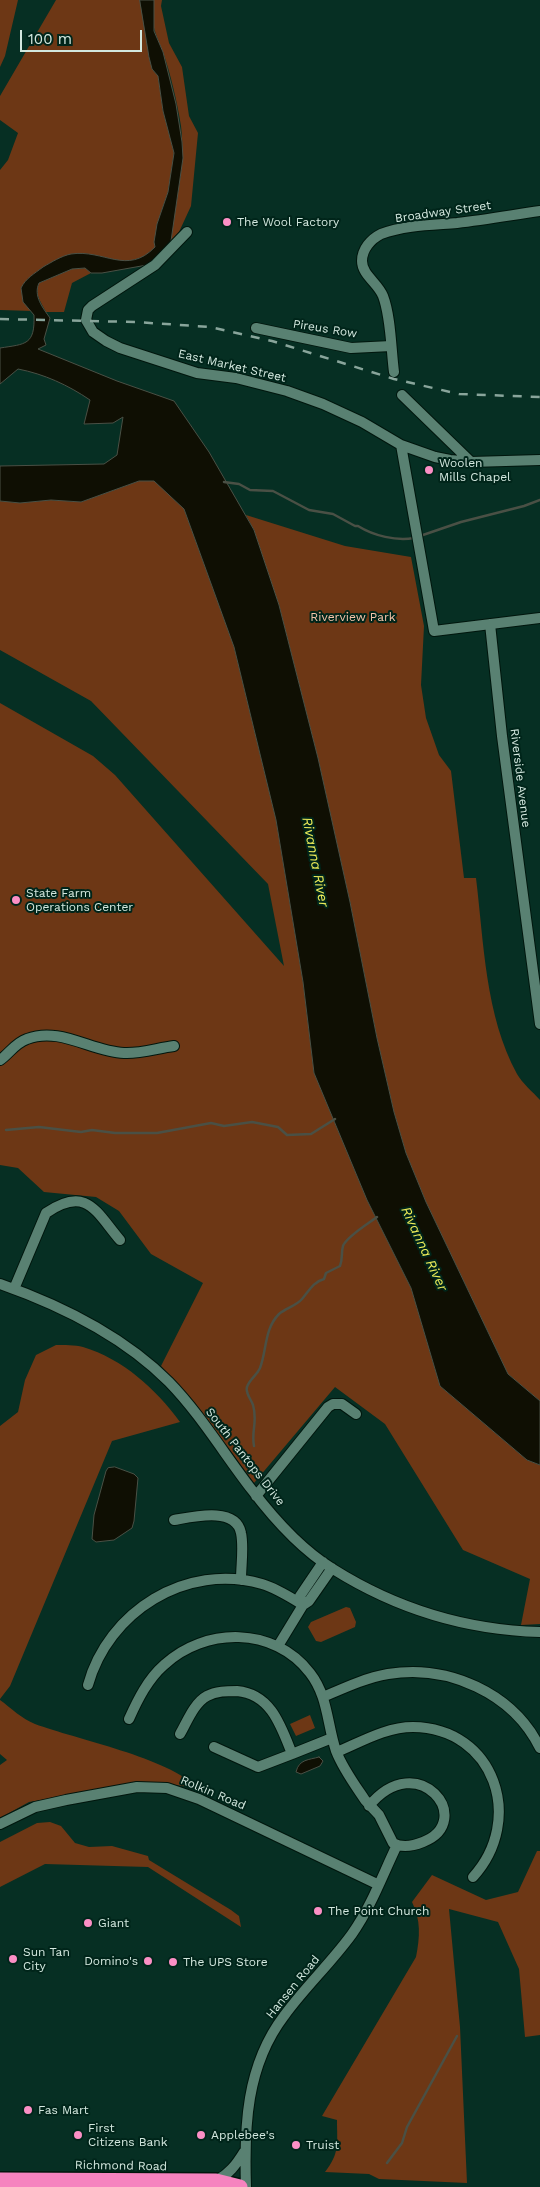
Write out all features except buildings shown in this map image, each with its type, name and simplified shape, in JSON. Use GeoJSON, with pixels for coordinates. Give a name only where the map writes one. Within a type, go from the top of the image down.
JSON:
{"type":"FeatureCollection","features":[{"type":"Feature","properties":{"kind":"highway","name":"Richmond Road"},"geometry":{"type":"LineString","coordinates":[[0,2180],[216,2181],[240,2187]]}},
{"type":"Feature","properties":{"kind":"street","name":"Broadway Street"},"geometry":{"type":"LineString","coordinates":[[394,372],[383,296],[379,287],[366,273],[362,262],[364,252],[374,239],[387,232],[410,227],[459,223],[540,211]]}},
{"type":"Feature","properties":{"kind":"street","name":"East Market Street"},"geometry":{"type":"LineString","coordinates":[[187,232],[155,265],[92,306],[86,316],[90,329],[106,341],[120,348],[197,373],[236,378],[287,391],[324,404],[362,422],[401,445],[443,459],[471,462],[540,460]]}},
{"type":"Feature","properties":{"kind":"street","name":"Pireus Row"},"geometry":{"type":"LineString","coordinates":[[256,328],[351,348],[391,346]]}},
{"type":"Feature","properties":{"kind":"street"},"geometry":{"type":"LineString","coordinates":[[402,395],[471,462]]}},
{"type":"Feature","properties":{"kind":"street"},"geometry":{"type":"LineString","coordinates":[[401,445],[434,631],[540,618]]}},
{"type":"Feature","properties":{"kind":"street","name":"Riverside Avenue"},"geometry":{"type":"LineString","coordinates":[[490,624],[503,746],[540,1024]]}},
{"type":"Feature","properties":{"kind":"street"},"geometry":{"type":"LineString","coordinates":[[0,1060],[13,1047],[25,1039],[42,1034],[124,1054],[174,1046]]}},
{"type":"Feature","properties":{"kind":"street"},"geometry":{"type":"LineString","coordinates":[[14,1289],[46,1213],[52,1209],[76,1200],[87,1202],[120,1240]]}},
{"type":"Feature","properties":{"kind":"street","name":"South Pantops Drive"},"geometry":{"type":"LineString","coordinates":[[0,1284],[79,1319],[118,1342],[151,1366],[184,1398],[256,1496],[302,1545],[332,1568],[396,1602],[440,1617],[494,1629],[540,1632]]}},
{"type":"Feature","properties":{"kind":"street"},"geometry":{"type":"LineString","coordinates":[[256,1496],[328,1407],[333,1404],[342,1404],[356,1414]]}},
{"type":"Feature","properties":{"kind":"street"},"geometry":{"type":"LineString","coordinates":[[174,1520],[199,1516],[223,1516],[237,1523],[241,1534],[241,1580]]}},
{"type":"Feature","properties":{"kind":"street"},"geometry":{"type":"LineString","coordinates":[[303,1604],[300,1596],[323,1562]]}},
{"type":"Feature","properties":{"kind":"street"},"geometry":{"type":"LineString","coordinates":[[278,1646],[303,1604],[309,1601],[332,1568]]}},
{"type":"Feature","properties":{"kind":"street"},"geometry":{"type":"LineString","coordinates":[[88,1685],[94,1666],[108,1641],[124,1621],[150,1600],[176,1588],[191,1583],[224,1579],[241,1580],[268,1586],[303,1604]]}},
{"type":"Feature","properties":{"kind":"street"},"geometry":{"type":"LineString","coordinates":[[128,1719],[153,1677],[163,1666],[186,1648],[197,1643],[228,1637],[259,1639],[278,1646],[300,1662],[317,1684],[323,1697],[332,1738],[346,1772],[369,1806],[379,1815],[389,1839],[397,1845],[419,1844],[438,1832],[443,1821],[444,1813],[440,1799],[428,1787],[413,1783],[384,1791],[369,1806]]}},
{"type":"Feature","properties":{"kind":"street"},"geometry":{"type":"LineString","coordinates":[[323,1697],[363,1681],[389,1674],[406,1672],[438,1674],[473,1685],[501,1702],[528,1727],[540,1748]]}},
{"type":"Feature","properties":{"kind":"street"},"geometry":{"type":"LineString","coordinates":[[180,1734],[196,1707],[206,1696],[224,1690],[248,1692],[264,1701],[280,1722],[292,1754]]}},
{"type":"Feature","properties":{"kind":"street"},"geometry":{"type":"LineString","coordinates":[[337,1752],[386,1731],[411,1727],[441,1732],[475,1752],[490,1772],[495,1783],[500,1812],[497,1836],[493,1848],[487,1860],[473,1877]]}},
{"type":"Feature","properties":{"kind":"street"},"geometry":{"type":"LineString","coordinates":[[214,1747],[258,1767],[332,1738]]}},
{"type":"Feature","properties":{"kind":"street","name":"Rolkin Road"},"geometry":{"type":"LineString","coordinates":[[0,1824],[35,1807],[66,1800],[137,1787],[167,1788],[199,1799],[378,1884]]}},
{"type":"Feature","properties":{"kind":"street","name":"Hansen Road"},"geometry":{"type":"LineString","coordinates":[[246,2187],[245,2151],[252,2080],[269,2038],[283,2016],[359,1924],[397,1845]]}},
{"type":"Feature","properties":{"kind":"street"},"geometry":{"type":"LineString","coordinates":[[216,2181],[236,2166],[245,2151]]}},
{"type":"Feature","properties":{"kind":"green space"},"geometry":{"type":"Polygon","coordinates":[[[0,0],[18,0],[5,56],[0,67],[0,0]]]}},
{"type":"Feature","properties":{"kind":"green space"},"geometry":{"type":"Polygon","coordinates":[[[56,0],[140,0],[149,57],[152,69],[158,76],[163,111],[174,153],[168,192],[157,224],[155,247],[147,256],[125,262],[87,254],[53,261],[23,302],[33,311],[0,310],[0,170],[8,160],[18,133],[0,120],[0,96],[56,0]]]}},
{"type":"Feature","properties":{"kind":"green space"},"geometry":{"type":"Polygon","coordinates":[[[154,0],[162,0],[161,6],[169,43],[182,67],[189,116],[198,133],[191,206],[179,232],[171,241],[181,169],[181,126],[174,89],[154,27],[154,0]]]}},
{"type":"Feature","properties":{"kind":"green space"},"geometry":{"type":"Polygon","coordinates":[[[85,268],[91,273],[72,283],[64,312],[46,312],[37,291],[39,283],[72,269],[85,268]]]}},
{"type":"Feature","properties":{"kind":"green space"},"geometry":{"type":"Polygon","coordinates":[[[139,481],[155,481],[184,509],[234,647],[276,820],[303,982],[314,1073],[367,1200],[411,1288],[440,1386],[527,1460],[540,1465],[540,1624],[521,1625],[530,1579],[463,1550],[385,1424],[335,1387],[254,1483],[194,1402],[161,1366],[203,1283],[151,1254],[119,1211],[96,1197],[44,1192],[18,1168],[0,1165],[0,703],[93,756],[115,775],[284,966],[268,884],[91,701],[0,650],[0,501],[20,503],[51,500],[81,502],[139,481]]]}},
{"type":"Feature","properties":{"kind":"green space","name":"Riverview Park"},"geometry":{"type":"Polygon","coordinates":[[[246,515],[345,546],[411,557],[424,626],[421,685],[426,718],[439,755],[451,771],[464,878],[476,878],[487,978],[492,1003],[506,1051],[517,1074],[540,1100],[540,1401],[508,1374],[426,1202],[406,1153],[394,1112],[377,1038],[350,902],[318,758],[279,605],[254,530],[246,515]]]}},
{"type":"Feature","properties":{"kind":"green space"},"geometry":{"type":"Polygon","coordinates":[[[56,1345],[83,1347],[98,1352],[125,1367],[160,1398],[180,1422],[112,1441],[10,1686],[0,1699],[0,1426],[18,1412],[25,1380],[36,1355],[56,1345]]]}},
{"type":"Feature","properties":{"kind":"green space"},"geometry":{"type":"Polygon","coordinates":[[[346,1607],[350,1608],[356,1622],[355,1627],[321,1642],[316,1641],[308,1627],[311,1622],[346,1607]]]}},
{"type":"Feature","properties":{"kind":"green space"},"geometry":{"type":"Polygon","coordinates":[[[0,1700],[30,1722],[121,1750],[166,1767],[184,1777],[197,1788],[154,1782],[29,1802],[0,1818],[0,1765],[7,1760],[0,1754],[0,1700]]]}},
{"type":"Feature","properties":{"kind":"green space"},"geometry":{"type":"Polygon","coordinates":[[[310,1715],[315,1728],[296,1736],[290,1724],[310,1715]]]}},
{"type":"Feature","properties":{"kind":"green space"},"geometry":{"type":"Polygon","coordinates":[[[50,1822],[61,1826],[75,1843],[89,1847],[112,1846],[148,1856],[149,1860],[239,1916],[241,1927],[148,1867],[45,1864],[0,1887],[0,1842],[37,1823],[50,1822]]]}},
{"type":"Feature","properties":{"kind":"green space"},"geometry":{"type":"Polygon","coordinates":[[[537,1851],[540,1851],[540,2035],[525,2037],[519,1969],[498,1922],[449,1909],[460,2027],[467,2183],[379,2179],[369,2174],[325,2172],[335,2153],[337,2120],[322,2116],[416,1957],[419,1929],[417,1915],[412,1902],[432,1875],[486,1900],[518,1892],[537,1851]]]}},
{"type":"Feature","properties":{"kind":"water","name":"Rivanna River"},"geometry":{"type":"Polygon","coordinates":[[[140,0],[154,0],[154,31],[163,52],[176,104],[182,142],[183,158],[171,241],[147,265],[102,273],[91,273],[85,268],[72,269],[39,283],[37,288],[38,297],[50,318],[44,339],[46,345],[38,349],[117,381],[174,401],[209,452],[254,530],[279,605],[318,758],[350,902],[377,1038],[394,1112],[406,1153],[426,1202],[508,1374],[540,1401],[540,1465],[527,1460],[440,1386],[411,1288],[367,1200],[314,1073],[303,982],[276,820],[234,647],[184,509],[154,481],[139,481],[81,502],[51,500],[20,503],[0,501],[0,466],[104,464],[117,455],[123,417],[113,423],[84,424],[90,400],[56,381],[28,371],[18,369],[0,384],[0,348],[22,344],[31,338],[34,315],[23,302],[21,288],[28,279],[43,267],[71,254],[83,253],[115,260],[135,260],[155,247],[157,224],[168,192],[174,153],[163,111],[158,76],[152,69],[149,57],[140,0]]]}},
{"type":"Feature","properties":{"kind":"water"},"geometry":{"type":"Polygon","coordinates":[[[115,1467],[134,1474],[138,1478],[134,1521],[132,1528],[114,1540],[96,1542],[92,1539],[94,1515],[106,1471],[108,1468],[115,1467]]]}},
{"type":"Feature","properties":{"kind":"water"},"geometry":{"type":"Polygon","coordinates":[[[319,1757],[323,1761],[320,1766],[301,1774],[296,1772],[302,1762],[319,1757]]]}},
{"type":"Feature","properties":{"kind":"waterway"},"geometry":{"type":"LineString","coordinates":[[224,482],[239,484],[250,490],[273,491],[309,510],[333,514],[355,526],[378,535],[400,539],[414,538]]}},
{"type":"Feature","properties":{"kind":"waterway"},"geometry":{"type":"LineString","coordinates":[[420,536],[461,522],[540,500]]}},
{"type":"Feature","properties":{"kind":"waterway"},"geometry":{"type":"LineString","coordinates":[[6,1130],[39,1127],[81,1132],[92,1130],[115,1133],[157,1133],[211,1123],[224,1126],[252,1122],[278,1127],[287,1135],[311,1134],[335,1119]]}},
{"type":"Feature","properties":{"kind":"waterway"},"geometry":{"type":"LineString","coordinates":[[254,1446],[254,1411],[247,1394],[247,1387],[260,1368],[268,1333],[274,1320],[279,1314],[300,1301],[314,1285],[324,1279],[326,1273],[340,1266],[342,1249],[345,1242],[377,1217]]}},
{"type":"Feature","properties":{"kind":"waterway"},"geometry":{"type":"LineString","coordinates":[[387,2163],[402,2143],[407,2127],[457,2036]]}},
{"type":"Feature","properties":{"kind":"railway"},"geometry":{"type":"LineString","coordinates":[[0,319],[136,322],[210,327],[272,341],[394,379],[459,394],[540,397]]}},
{"type":"Feature","properties":{"kind":"place","name":"The Wool Factory"},"geometry":{"type":"Point","coordinates":[227,222]}},
{"type":"Feature","properties":{"kind":"place","name":"Woolen Mills Chapel"},"geometry":{"type":"Point","coordinates":[429,470]}},
{"type":"Feature","properties":{"kind":"place","name":"State Farm Operations Center"},"geometry":{"type":"Point","coordinates":[16,900]}},
{"type":"Feature","properties":{"kind":"place","name":"The Point Church"},"geometry":{"type":"Point","coordinates":[318,1911]}},
{"type":"Feature","properties":{"kind":"place","name":"Giant"},"geometry":{"type":"Point","coordinates":[88,1923]}},
{"type":"Feature","properties":{"kind":"place","name":"Sun Tan City"},"geometry":{"type":"Point","coordinates":[13,1959]}},
{"type":"Feature","properties":{"kind":"place","name":"Domino's"},"geometry":{"type":"Point","coordinates":[148,1961]}},
{"type":"Feature","properties":{"kind":"place","name":"The UPS Store"},"geometry":{"type":"Point","coordinates":[173,1962]}},
{"type":"Feature","properties":{"kind":"place","name":"Fas Mart"},"geometry":{"type":"Point","coordinates":[28,2110]}},
{"type":"Feature","properties":{"kind":"place","name":"First Citizens Bank"},"geometry":{"type":"Point","coordinates":[78,2135]}},
{"type":"Feature","properties":{"kind":"place","name":"Applebee's"},"geometry":{"type":"Point","coordinates":[201,2135]}},
{"type":"Feature","properties":{"kind":"place","name":"Truist"},"geometry":{"type":"Point","coordinates":[296,2145]}}]}
